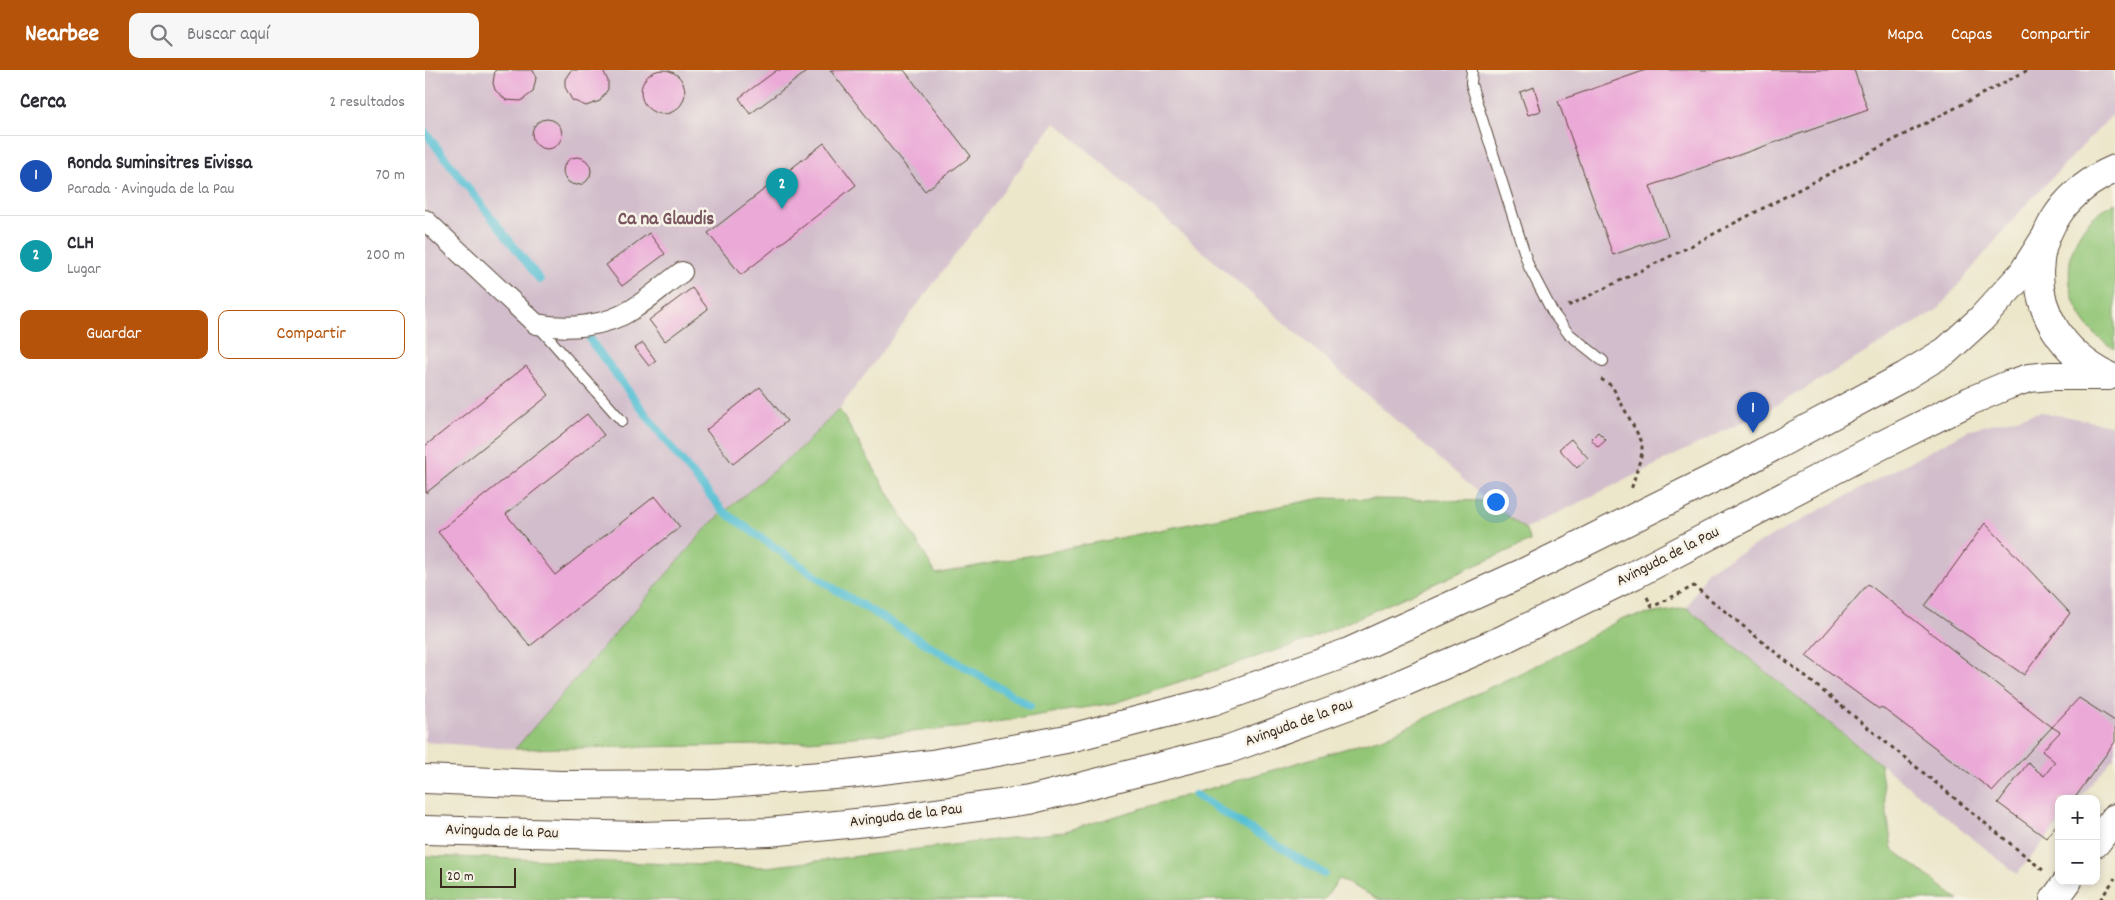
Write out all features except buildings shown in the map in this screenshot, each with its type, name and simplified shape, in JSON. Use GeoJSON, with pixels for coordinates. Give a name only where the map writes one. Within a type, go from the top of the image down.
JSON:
{"type":"FeatureCollection","features":[{"type":"Feature","properties":{"kind":"main road"},"geometry":{"type":"LineString","coordinates":[[425,779],[560,785],[713,784],[848,774],[932,764],[1066,739],[1213,701],[1349,652],[1525,572],[1732,469],[1905,376],[1945,351],[1981,319],[2022,274],[2065,202],[2097,176],[2115,169]]}},
{"type":"Feature","properties":{"kind":"main road"},"geometry":{"type":"LineString","coordinates":[[2045,238],[2039,279],[2049,320],[2073,353],[2090,366],[2112,377]]}},
{"type":"Feature","properties":{"kind":"main road","name":"Avinguda de la Pau"},"geometry":{"type":"LineString","coordinates":[[425,830],[641,836],[769,832],[885,820],[1029,800],[1229,749],[1363,700],[1504,639],[1634,575],[1878,446],[2007,385],[2029,378],[2051,376],[2112,377]]}},
{"type":"Feature","properties":{"kind":"main road"},"geometry":{"type":"LineString","coordinates":[[2098,840],[2115,818]]}},
{"type":"Feature","properties":{"kind":"street"},"geometry":{"type":"LineString","coordinates":[[425,220],[536,324],[555,328],[599,324],[632,310],[681,272]]}},
{"type":"Feature","properties":{"kind":"lane"},"geometry":{"type":"LineString","coordinates":[[1472,70],[1471,84],[1529,267],[1553,314],[1568,333],[1603,361]]}},
{"type":"Feature","properties":{"kind":"lane"},"geometry":{"type":"LineString","coordinates":[[536,324],[622,421]]}},
{"type":"Feature","properties":{"kind":"path"},"geometry":{"type":"LineString","coordinates":[[1553,314],[1679,252],[2028,70]]}},
{"type":"Feature","properties":{"kind":"path"},"geometry":{"type":"LineString","coordinates":[[1596,376],[1612,386],[1642,442],[1642,453],[1630,493],[1640,514]]}},
{"type":"Feature","properties":{"kind":"path"},"geometry":{"type":"LineString","coordinates":[[1634,575],[1652,606],[1694,586],[2062,890]]}},
{"type":"Feature","properties":{"kind":"path"},"geometry":{"type":"LineString","coordinates":[[2100,900],[2115,878]]}},
{"type":"Feature","properties":{"kind":"shaded area"},"geometry":{"type":"Polygon","coordinates":[[[425,70],[2111,70],[2115,82],[2115,112],[2022,209],[1937,310],[1779,404],[1525,529],[1488,501],[1055,122],[839,409],[804,446],[710,524],[515,749],[425,742],[425,70]]]}},
{"type":"Feature","properties":{"kind":"shaded area"},"geometry":{"type":"Polygon","coordinates":[[[2041,412],[2111,425],[2115,428],[2115,756],[2082,795],[2055,795],[2055,828],[2017,874],[1687,608],[1707,571],[1971,429],[2041,412]]]}},
{"type":"Feature","properties":{"kind":"green space"},"geometry":{"type":"Polygon","coordinates":[[[2115,203],[2115,349],[2095,335],[2081,317],[2072,296],[2069,275],[2072,253],[2080,233],[2094,216],[2115,203]]]}},
{"type":"Feature","properties":{"kind":"green space"},"geometry":{"type":"Polygon","coordinates":[[[839,409],[936,574],[1322,498],[1488,501],[1525,529],[1530,541],[1308,640],[1114,703],[966,727],[763,745],[515,749],[710,524],[803,446],[839,409]]]}},
{"type":"Feature","properties":{"kind":"green space"},"geometry":{"type":"Polygon","coordinates":[[[1687,608],[1880,764],[1892,849],[1959,900],[1380,900],[1339,879],[1324,900],[425,900],[425,856],[766,867],[1062,832],[1385,737],[1548,660],[1623,618],[1687,608]]]}},
{"type":"Feature","properties":{"kind":"waterway"},"geometry":{"type":"LineString","coordinates":[[425,132],[540,280]]}},
{"type":"Feature","properties":{"kind":"waterway"},"geometry":{"type":"LineString","coordinates":[[590,340],[675,453],[723,511],[833,588],[1030,706]]}},
{"type":"Feature","properties":{"kind":"waterway"},"geometry":{"type":"LineString","coordinates":[[1195,795],[1324,874]]}},
{"type":"Feature","properties":{"kind":"place","name":"CLH"},"geometry":{"type":"Point","coordinates":[782,209]}},
{"type":"Feature","properties":{"kind":"place","name":"Ronda Suminsitres Eivissa"},"geometry":{"type":"Point","coordinates":[1753,433]}},
{"type":"Feature","properties":{"kind":"district","name":"Ca na Glaudis"},"geometry":{"type":"Point","coordinates":[666,220]}}]}
